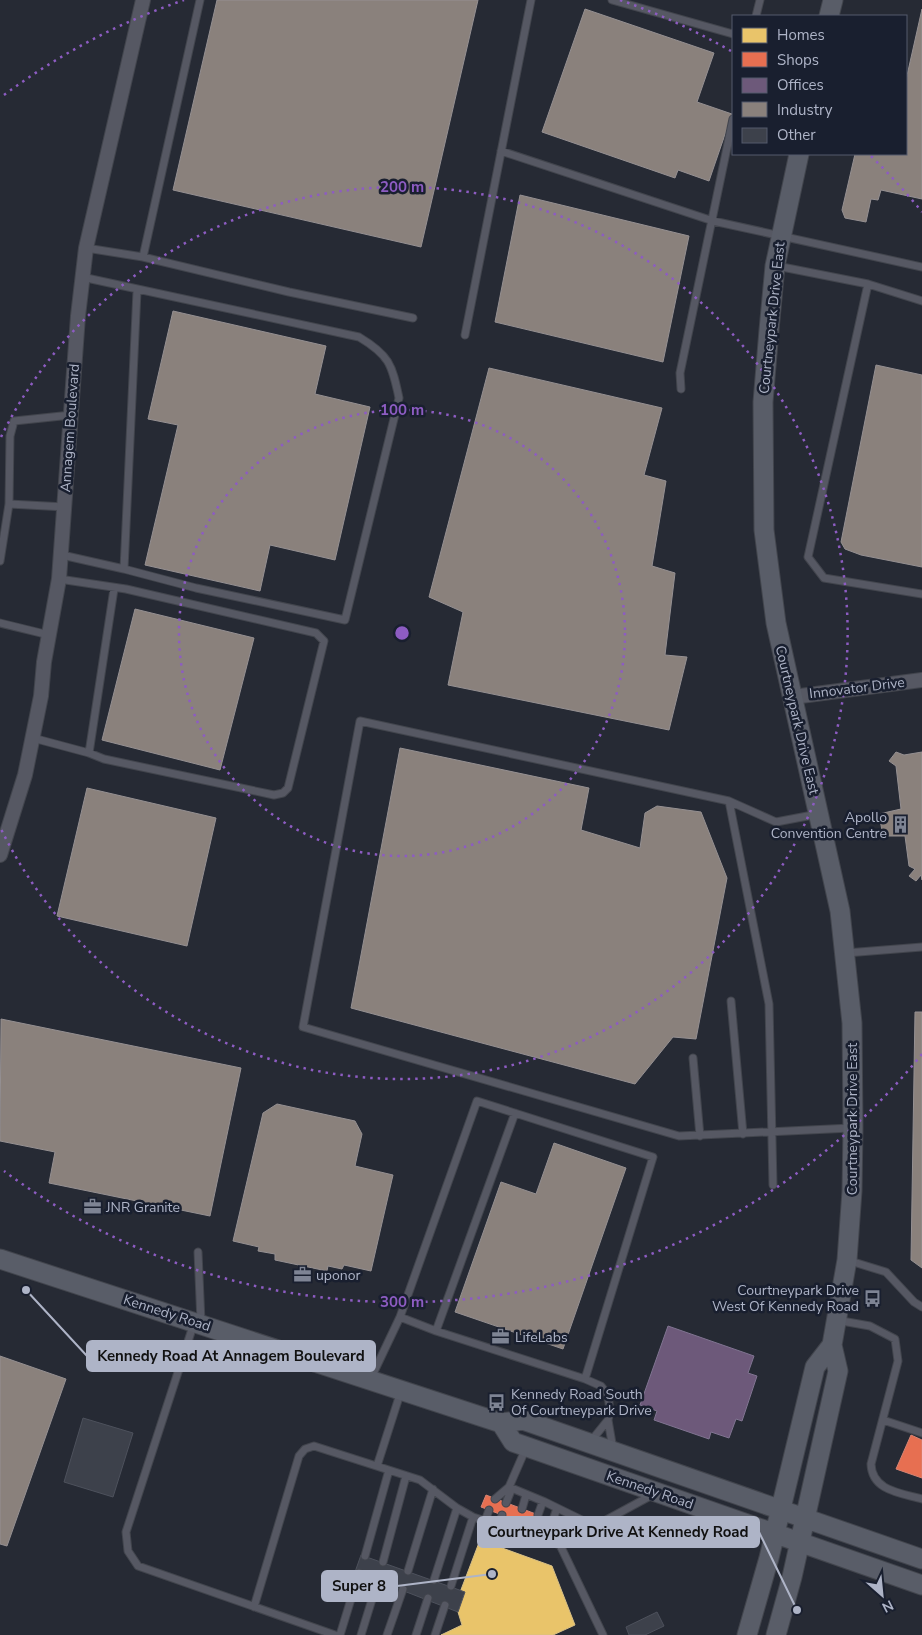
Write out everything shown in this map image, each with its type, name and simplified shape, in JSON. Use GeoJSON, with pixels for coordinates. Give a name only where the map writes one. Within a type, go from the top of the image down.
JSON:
{"type":"FeatureCollection","features":[{"type":"Feature","properties":{"kind":"main road"},"geometry":{"type":"LineString","coordinates":[[829,15],[833,0]]}},
{"type":"Feature","properties":{"kind":"main road","name":"Courtneypark Drive East"},"geometry":{"type":"LineString","coordinates":[[776,1635],[838,1371],[832,1345],[847,1260],[852,1191],[853,1128],[852,1023],[840,910],[776,623],[764,530],[763,402],[775,266],[799,155]]}},
{"type":"Feature","properties":{"kind":"main road","name":"Kennedy Road"},"geometry":{"type":"LineString","coordinates":[[1,1258],[501,1423],[523,1420],[922,1559]]}},
{"type":"Feature","properties":{"kind":"main road","name":"Courtneypark Drive East"},"geometry":{"type":"LineString","coordinates":[[747,1635],[815,1366],[832,1345]]}},
{"type":"Feature","properties":{"kind":"main road","name":"Kennedy Road"},"geometry":{"type":"LineString","coordinates":[[501,1423],[513,1442],[922,1585]]}},
{"type":"Feature","properties":{"kind":"street","name":"Annagem Boulevard"},"geometry":{"type":"LineString","coordinates":[[0,855],[25,776],[41,696],[59,579],[82,277],[86,248],[143,0]]}},
{"type":"Feature","properties":{"kind":"street","name":"Innovator Drive"},"geometry":{"type":"LineString","coordinates":[[793,697],[922,680]]}},
{"type":"Feature","properties":{"kind":"lane"},"geometry":{"type":"LineString","coordinates":[[143,257],[200,0]]}},
{"type":"Feature","properties":{"kind":"lane"},"geometry":{"type":"LineString","coordinates":[[466,335],[531,0]]}},
{"type":"Feature","properties":{"kind":"lane"},"geometry":{"type":"LineString","coordinates":[[612,0],[732,34]]}},
{"type":"Feature","properties":{"kind":"lane"},"geometry":{"type":"LineString","coordinates":[[756,15],[760,0]]}},
{"type":"Feature","properties":{"kind":"lane"},"geometry":{"type":"LineString","coordinates":[[682,389],[680,373],[732,124]]}},
{"type":"Feature","properties":{"kind":"lane"},"geometry":{"type":"LineString","coordinates":[[501,151],[712,221],[922,267]]}},
{"type":"Feature","properties":{"kind":"lane"},"geometry":{"type":"LineString","coordinates":[[86,248],[143,257],[289,292],[414,318]]}},
{"type":"Feature","properties":{"kind":"lane"},"geometry":{"type":"LineString","coordinates":[[775,266],[868,284],[922,300]]}},
{"type":"Feature","properties":{"kind":"lane"},"geometry":{"type":"LineString","coordinates":[[62,555],[196,588],[344,620],[399,398],[392,367],[376,348],[359,337],[137,291],[82,277]]}},
{"type":"Feature","properties":{"kind":"lane"},"geometry":{"type":"LineString","coordinates":[[868,284],[808,557],[824,578],[922,594]]}},
{"type":"Feature","properties":{"kind":"lane"},"geometry":{"type":"LineString","coordinates":[[124,569],[137,291]]}},
{"type":"Feature","properties":{"kind":"lane"},"geometry":{"type":"LineString","coordinates":[[0,561],[9,504],[10,436],[14,421],[71,415]]}},
{"type":"Feature","properties":{"kind":"lane"},"geometry":{"type":"LineString","coordinates":[[9,504],[65,507]]}},
{"type":"Feature","properties":{"kind":"lane"},"geometry":{"type":"LineString","coordinates":[[32,738],[89,753],[104,760],[274,795],[282,793],[288,788],[324,641],[316,632],[126,589],[114,589],[59,579]]}},
{"type":"Feature","properties":{"kind":"lane"},"geometry":{"type":"LineString","coordinates":[[89,753],[114,589]]}},
{"type":"Feature","properties":{"kind":"lane"},"geometry":{"type":"LineString","coordinates":[[0,623],[49,635]]}},
{"type":"Feature","properties":{"kind":"lane"},"geometry":{"type":"LineString","coordinates":[[819,814],[776,822],[729,801],[360,720],[303,1028],[679,1136],[853,1128]]}},
{"type":"Feature","properties":{"kind":"lane"},"geometry":{"type":"LineString","coordinates":[[729,801],[769,1004],[773,1185]]}},
{"type":"Feature","properties":{"kind":"lane"},"geometry":{"type":"LineString","coordinates":[[846,954],[922,947]]}},
{"type":"Feature","properties":{"kind":"lane"},"geometry":{"type":"LineString","coordinates":[[731,1001],[743,1134]]}},
{"type":"Feature","properties":{"kind":"lane"},"geometry":{"type":"LineString","coordinates":[[693,1058],[700,1136]]}},
{"type":"Feature","properties":{"kind":"lane"},"geometry":{"type":"LineString","coordinates":[[370,1381],[400,1317],[477,1101],[653,1157],[585,1379]]}},
{"type":"Feature","properties":{"kind":"lane"},"geometry":{"type":"LineString","coordinates":[[436,1331],[515,1113]]}},
{"type":"Feature","properties":{"kind":"lane"},"geometry":{"type":"LineString","coordinates":[[198,1252],[198,1324],[126,1532],[128,1551],[138,1566],[336,1635]]}},
{"type":"Feature","properties":{"kind":"lane"},"geometry":{"type":"LineString","coordinates":[[847,1260],[886,1272],[914,1302],[922,1306]]}},
{"type":"Feature","properties":{"kind":"lane"},"geometry":{"type":"LineString","coordinates":[[400,1317],[436,1331],[585,1379],[601,1386],[608,1395],[610,1411],[608,1420],[613,1451]]}},
{"type":"Feature","properties":{"kind":"lane"},"geometry":{"type":"LineString","coordinates":[[836,1320],[870,1326],[890,1334],[895,1339],[898,1361],[872,1464],[875,1480],[886,1488],[922,1499]]}},
{"type":"Feature","properties":{"kind":"lane"},"geometry":{"type":"LineString","coordinates":[[377,1466],[401,1391]]}},
{"type":"Feature","properties":{"kind":"lane"},"geometry":{"type":"LineString","coordinates":[[589,1443],[608,1420]]}},
{"type":"Feature","properties":{"kind":"lane"},"geometry":{"type":"LineString","coordinates":[[883,1420],[922,1433]]}},
{"type":"Feature","properties":{"kind":"lane"},"geometry":{"type":"LineString","coordinates":[[254,1607],[300,1456],[305,1449],[314,1446],[420,1480],[457,1508],[473,1517],[560,1545],[603,1635]]}},
{"type":"Feature","properties":{"kind":"lane"},"geometry":{"type":"LineString","coordinates":[[506,1503],[510,1488],[527,1447]]}},
{"type":"Feature","properties":{"kind":"lane"},"geometry":{"type":"LineString","coordinates":[[365,1556],[389,1470]]}},
{"type":"Feature","properties":{"kind":"lane"},"geometry":{"type":"LineString","coordinates":[[383,1562],[406,1476]]}},
{"type":"Feature","properties":{"kind":"lane"},"geometry":{"type":"LineString","coordinates":[[510,1488],[543,1501],[594,1526]]}},
{"type":"Feature","properties":{"kind":"lane"},"geometry":{"type":"LineString","coordinates":[[494,1499],[510,1488]]}},
{"type":"Feature","properties":{"kind":"lane"},"geometry":{"type":"LineString","coordinates":[[408,1571],[433,1489]]}},
{"type":"Feature","properties":{"kind":"lane"},"geometry":{"type":"LineString","coordinates":[[560,1545],[657,1492]]}},
{"type":"Feature","properties":{"kind":"lane"},"geometry":{"type":"LineString","coordinates":[[522,1509],[526,1495]]}},
{"type":"Feature","properties":{"kind":"lane"},"geometry":{"type":"LineString","coordinates":[[538,1515],[543,1501]]}},
{"type":"Feature","properties":{"kind":"lane"},"geometry":{"type":"LineString","coordinates":[[434,1580],[457,1508]]}},
{"type":"Feature","properties":{"kind":"lane"},"geometry":{"type":"LineString","coordinates":[[552,1520],[557,1508]]}},
{"type":"Feature","properties":{"kind":"lane"},"geometry":{"type":"LineString","coordinates":[[485,1521],[489,1510]]}},
{"type":"Feature","properties":{"kind":"lane"},"geometry":{"type":"LineString","coordinates":[[499,1525],[502,1515]]}},
{"type":"Feature","properties":{"kind":"lane"},"geometry":{"type":"LineString","coordinates":[[451,1586],[473,1517]]}},
{"type":"Feature","properties":{"kind":"lane"},"geometry":{"type":"LineString","coordinates":[[514,1530],[518,1520]]}},
{"type":"Feature","properties":{"kind":"lane"},"geometry":{"type":"LineString","coordinates":[[530,1535],[533,1526]]}},
{"type":"Feature","properties":{"kind":"lane"},"geometry":{"type":"LineString","coordinates":[[546,1540],[549,1532]]}},
{"type":"Feature","properties":{"kind":"lane"},"geometry":{"type":"LineString","coordinates":[[340,1635],[359,1573]]}},
{"type":"Feature","properties":{"kind":"lane"},"geometry":{"type":"LineString","coordinates":[[361,1635],[378,1580]]}},
{"type":"Feature","properties":{"kind":"lane"},"geometry":{"type":"LineString","coordinates":[[387,1635],[402,1589]]}},
{"type":"Feature","properties":{"kind":"lane"},"geometry":{"type":"LineString","coordinates":[[416,1635],[428,1598]]}},
{"type":"Feature","properties":{"kind":"lane"},"geometry":{"type":"LineString","coordinates":[[435,1635],[445,1605]]}},
{"type":"Feature","properties":{"kind":"building: Homes"},"geometry":{"type":"Polygon","coordinates":[[[480,1540],[552,1566],[575,1625],[553,1635],[441,1635],[462,1625],[458,1612],[454,1608],[480,1540]]]}},
{"type":"Feature","properties":{"kind":"building: Shops"},"geometry":{"type":"Polygon","coordinates":[[[911,1435],[922,1440],[922,1478],[896,1469],[911,1435]]]}},
{"type":"Feature","properties":{"kind":"building: Shops"},"geometry":{"type":"Polygon","coordinates":[[[486,1495],[570,1527],[565,1539],[481,1507],[486,1495]]]}},
{"type":"Feature","properties":{"kind":"building: Offices"},"geometry":{"type":"Polygon","coordinates":[[[668,1326],[754,1356],[748,1373],[757,1376],[742,1421],[736,1419],[729,1438],[711,1432],[709,1439],[654,1420],[657,1411],[640,1405],[668,1326]]]}},
{"type":"Feature","properties":{"kind":"building: Industry"},"geometry":{"type":"Polygon","coordinates":[[[217,0],[478,0],[421,247],[173,190],[217,0]]]}},
{"type":"Feature","properties":{"kind":"building: Industry"},"geometry":{"type":"Polygon","coordinates":[[[585,9],[714,53],[697,102],[732,114],[709,181],[678,170],[675,178],[542,132],[585,9]]]}},
{"type":"Feature","properties":{"kind":"building: Industry"},"geometry":{"type":"Polygon","coordinates":[[[922,9],[922,199],[881,190],[878,200],[871,199],[866,222],[845,218],[842,210],[855,155],[907,155],[907,76],[922,9]]]}},
{"type":"Feature","properties":{"kind":"building: Industry"},"geometry":{"type":"Polygon","coordinates":[[[520,195],[689,236],[663,362],[495,322],[520,195]]]}},
{"type":"Feature","properties":{"kind":"building: Industry"},"geometry":{"type":"Polygon","coordinates":[[[173,311],[326,346],[315,394],[370,407],[335,560],[270,545],[260,591],[145,565],[178,425],[148,419],[173,311]]]}},
{"type":"Feature","properties":{"kind":"building: Industry"},"geometry":{"type":"Polygon","coordinates":[[[876,365],[922,375],[922,567],[861,555],[845,549],[841,542],[876,365]]]}},
{"type":"Feature","properties":{"kind":"building: Industry"},"geometry":{"type":"Polygon","coordinates":[[[489,368],[662,408],[644,475],[666,481],[652,566],[675,573],[665,655],[687,657],[669,730],[448,685],[463,612],[429,597],[489,368]]]}},
{"type":"Feature","properties":{"kind":"building: Industry"},"geometry":{"type":"Polygon","coordinates":[[[135,609],[254,638],[220,770],[102,740],[135,609]]]}},
{"type":"Feature","properties":{"kind":"building: Industry"},"geometry":{"type":"Polygon","coordinates":[[[400,748],[589,788],[581,830],[640,848],[645,813],[657,806],[701,812],[727,878],[696,1039],[673,1037],[635,1084],[351,1008],[400,748]]]}},
{"type":"Feature","properties":{"kind":"building: Industry","name":"Apollo Convention Centre"},"geometry":{"type":"Polygon","coordinates":[[[896,752],[904,755],[922,752],[922,880],[921,875],[916,881],[909,876],[915,869],[909,866],[905,836],[883,836],[879,814],[901,809],[896,766],[889,761],[896,752]]]}},
{"type":"Feature","properties":{"kind":"building: Industry"},"geometry":{"type":"Polygon","coordinates":[[[87,788],[216,818],[187,946],[57,916],[87,788]]]}},
{"type":"Feature","properties":{"kind":"building: Industry"},"geometry":{"type":"Polygon","coordinates":[[[915,1012],[922,1012],[922,1268],[911,1260],[915,1012]]]}},
{"type":"Feature","properties":{"kind":"building: Industry"},"geometry":{"type":"Polygon","coordinates":[[[1,1019],[241,1068],[210,1216],[49,1183],[55,1152],[0,1141],[1,1019]]]}},
{"type":"Feature","properties":{"kind":"building: Industry"},"geometry":{"type":"Polygon","coordinates":[[[277,1104],[355,1121],[362,1134],[355,1166],[393,1175],[371,1271],[344,1265],[342,1269],[328,1266],[327,1271],[275,1260],[275,1254],[258,1251],[259,1247],[233,1241],[263,1113],[277,1104]]]}},
{"type":"Feature","properties":{"kind":"building: Industry"},"geometry":{"type":"Polygon","coordinates":[[[554,1143],[626,1168],[563,1349],[455,1312],[501,1182],[536,1194],[554,1143]]]}},
{"type":"Feature","properties":{"kind":"building: Industry"},"geometry":{"type":"Polygon","coordinates":[[[0,1356],[66,1379],[7,1546],[0,1544],[0,1356]]]}},
{"type":"Feature","properties":{"kind":"building: Other"},"geometry":{"type":"Polygon","coordinates":[[[83,1418],[133,1433],[113,1497],[64,1482],[83,1418]]]}},
{"type":"Feature","properties":{"kind":"building: Other"},"geometry":{"type":"Polygon","coordinates":[[[361,1555],[465,1592],[458,1612],[355,1572],[361,1555]]]}},
{"type":"Feature","properties":{"kind":"building: Other"},"geometry":{"type":"Polygon","coordinates":[[[657,1612],[664,1626],[645,1635],[629,1635],[626,1627],[657,1612]]]}},
{"type":"Feature","properties":{"kind":"place","name":"Apollo Convention Centre"},"geometry":{"type":"Point","coordinates":[901,825]}},
{"type":"Feature","properties":{"kind":"place","name":"JNR Granite"},"geometry":{"type":"Point","coordinates":[92,1207]}},
{"type":"Feature","properties":{"kind":"place","name":"uponor"},"geometry":{"type":"Point","coordinates":[302,1275]}},
{"type":"Feature","properties":{"kind":"place","name":"Kennedy Road At Annagem Boulevard"},"geometry":{"type":"Point","coordinates":[26,1290]}},
{"type":"Feature","properties":{"kind":"place","name":"Courtneypark Drive West Of Kennedy Road"},"geometry":{"type":"Point","coordinates":[873,1298]}},
{"type":"Feature","properties":{"kind":"place","name":"LifeLabs"},"geometry":{"type":"Point","coordinates":[501,1337]}},
{"type":"Feature","properties":{"kind":"place","name":"Kennedy Road South Of Courtneypark Drive"},"geometry":{"type":"Point","coordinates":[497,1402]}},
{"type":"Feature","properties":{"kind":"place","name":"Super 8"},"geometry":{"type":"Point","coordinates":[492,1574]}},
{"type":"Feature","properties":{"kind":"place","name":"Courtneypark Drive At Kennedy Road"},"geometry":{"type":"Point","coordinates":[797,1610]}}]}
